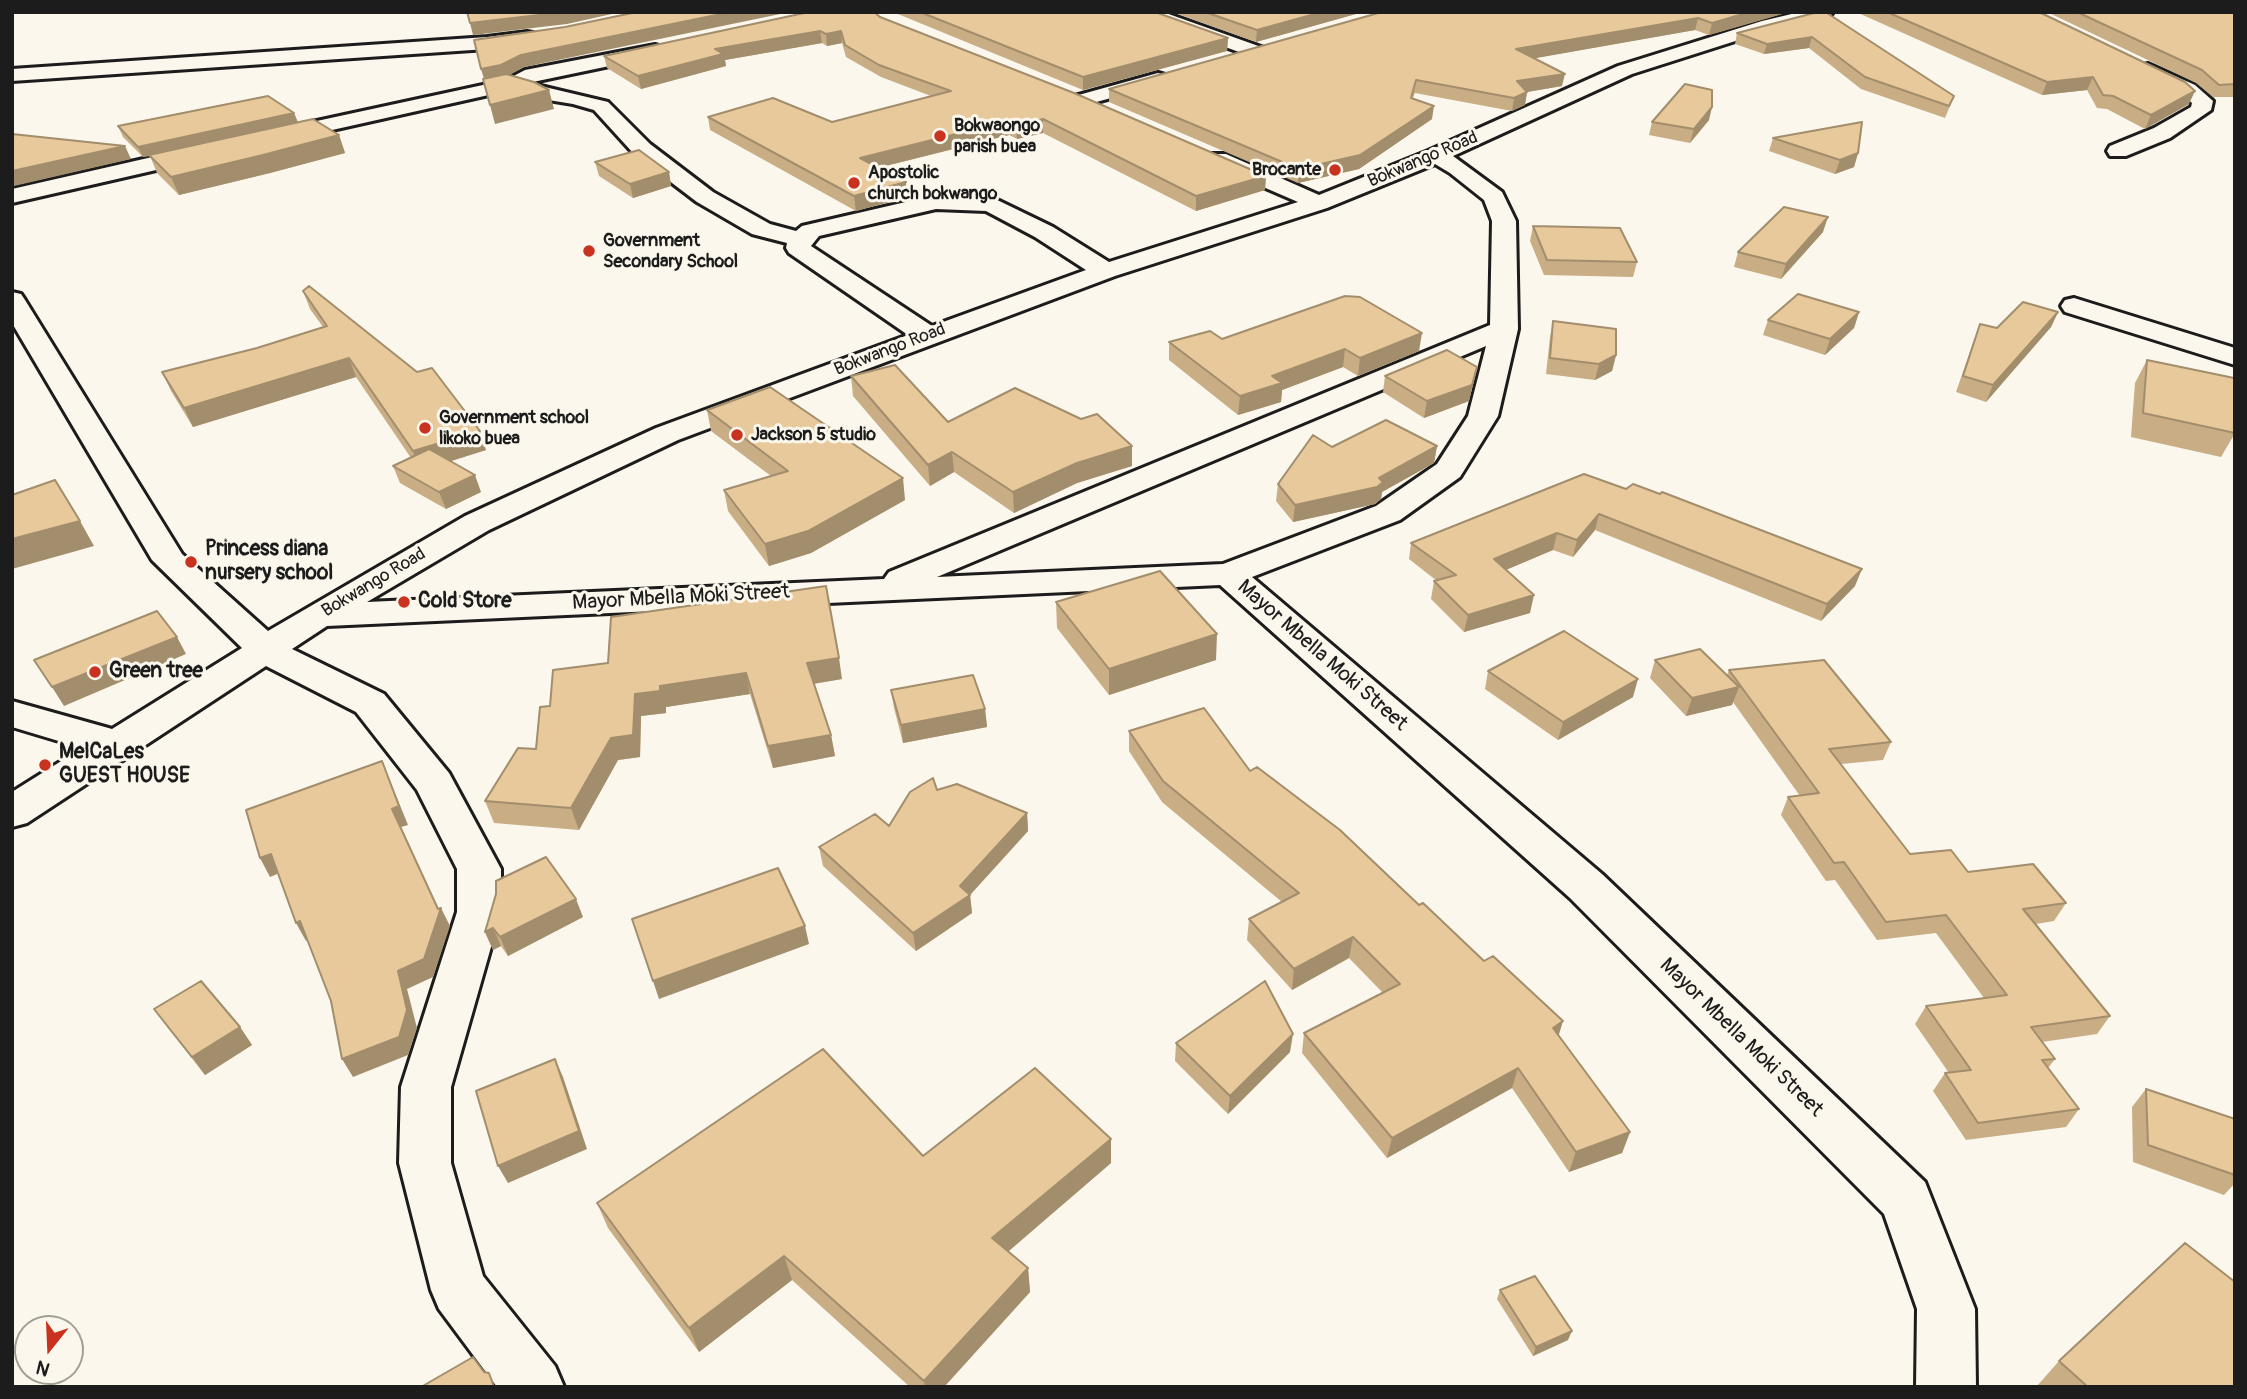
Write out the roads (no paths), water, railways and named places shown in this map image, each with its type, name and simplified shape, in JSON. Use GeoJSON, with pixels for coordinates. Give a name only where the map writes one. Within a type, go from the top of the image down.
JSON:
{"type":"FeatureCollection","features":[{"type":"Feature","properties":{"kind":"street"},"geometry":{"type":"LineString","coordinates":[[1146,12],[1264,50],[1230,59]]}},
{"type":"Feature","properties":{"kind":"street","name":"Bokwango Road"},"geometry":{"type":"LineString","coordinates":[[12,812],[267,651],[319,615],[477,523],[667,434],[1106,271],[1319,203],[1436,156],[1625,70],[1768,25],[1824,12]]}},
{"type":"Feature","properties":{"kind":"street"},"geometry":{"type":"LineString","coordinates":[[12,75],[487,43],[540,36]]}},
{"type":"Feature","properties":{"kind":"street"},"geometry":{"type":"LineString","coordinates":[[256,141],[512,84],[525,76],[670,48]]}},
{"type":"Feature","properties":{"kind":"street"},"geometry":{"type":"LineString","coordinates":[[2118,151],[2162,133],[2201,110],[2203,101],[2188,89],[2125,60]]}},
{"type":"Feature","properties":{"kind":"street"},"geometry":{"type":"LineString","coordinates":[[1107,111],[1076,97],[1176,74]]}},
{"type":"Feature","properties":{"kind":"street"},"geometry":{"type":"LineString","coordinates":[[512,84],[530,92],[576,97],[601,106],[642,149],[705,197],[761,229],[800,239]]}},
{"type":"Feature","properties":{"kind":"street"},"geometry":{"type":"LineString","coordinates":[[12,196],[229,147]]}},
{"type":"Feature","properties":{"kind":"street"},"geometry":{"type":"LineString","coordinates":[[1194,149],[1319,203]]}},
{"type":"Feature","properties":{"kind":"street"},"geometry":{"type":"LineString","coordinates":[[1228,574],[1388,513],[1449,470],[1483,416],[1504,329],[1504,221],[1494,197],[1458,168],[1436,156]]}},
{"type":"Feature","properties":{"kind":"street"},"geometry":{"type":"LineString","coordinates":[[928,336],[798,248],[800,239],[811,231],[936,202],[991,204],[1044,232],[1106,271]]}},
{"type":"Feature","properties":{"kind":"street"},"geometry":{"type":"LineString","coordinates":[[12,300],[169,560],[267,651],[370,703],[434,783],[479,869],[479,912],[426,1087],[425,1163],[458,1290],[534,1387]]}},
{"type":"Feature","properties":{"kind":"street"},"geometry":{"type":"LineString","coordinates":[[2074,306],[2235,357]]}},
{"type":"Feature","properties":{"kind":"street"},"geometry":{"type":"LineString","coordinates":[[875,589],[1504,329]]}},
{"type":"Feature","properties":{"kind":"street","name":"Mayor Mbella Moki Street"},"geometry":{"type":"LineString","coordinates":[[319,615],[1228,574],[1586,886],[1906,1199],[1946,1308],[1946,1387]]}},
{"type":"Feature","properties":{"kind":"street"},"geometry":{"type":"LineString","coordinates":[[12,714],[116,744]]}},
{"type":"Feature","properties":{"kind":"place","name":"Bokwaongo parish buea"},"geometry":{"type":"Point","coordinates":[940,136]}},
{"type":"Feature","properties":{"kind":"place","name":"Brocante"},"geometry":{"type":"Point","coordinates":[1335,170]}},
{"type":"Feature","properties":{"kind":"place","name":"Apostolic church bokwango"},"geometry":{"type":"Point","coordinates":[854,183]}},
{"type":"Feature","properties":{"kind":"place","name":"Government Secondary School"},"geometry":{"type":"Point","coordinates":[589,251]}},
{"type":"Feature","properties":{"kind":"place","name":"Government school likoko buea"},"geometry":{"type":"Point","coordinates":[425,428]}},
{"type":"Feature","properties":{"kind":"place","name":"Jackson 5 studio"},"geometry":{"type":"Point","coordinates":[737,435]}},
{"type":"Feature","properties":{"kind":"place","name":"Princess diana nursery school"},"geometry":{"type":"Point","coordinates":[191,562]}},
{"type":"Feature","properties":{"kind":"place","name":"Cold Store"},"geometry":{"type":"Point","coordinates":[404,602]}},
{"type":"Feature","properties":{"kind":"place","name":"Green tree"},"geometry":{"type":"Point","coordinates":[95,672]}},
{"type":"Feature","properties":{"kind":"place","name":"MelCaLes GUEST HOUSE"},"geometry":{"type":"Point","coordinates":[45,765]}}]}
